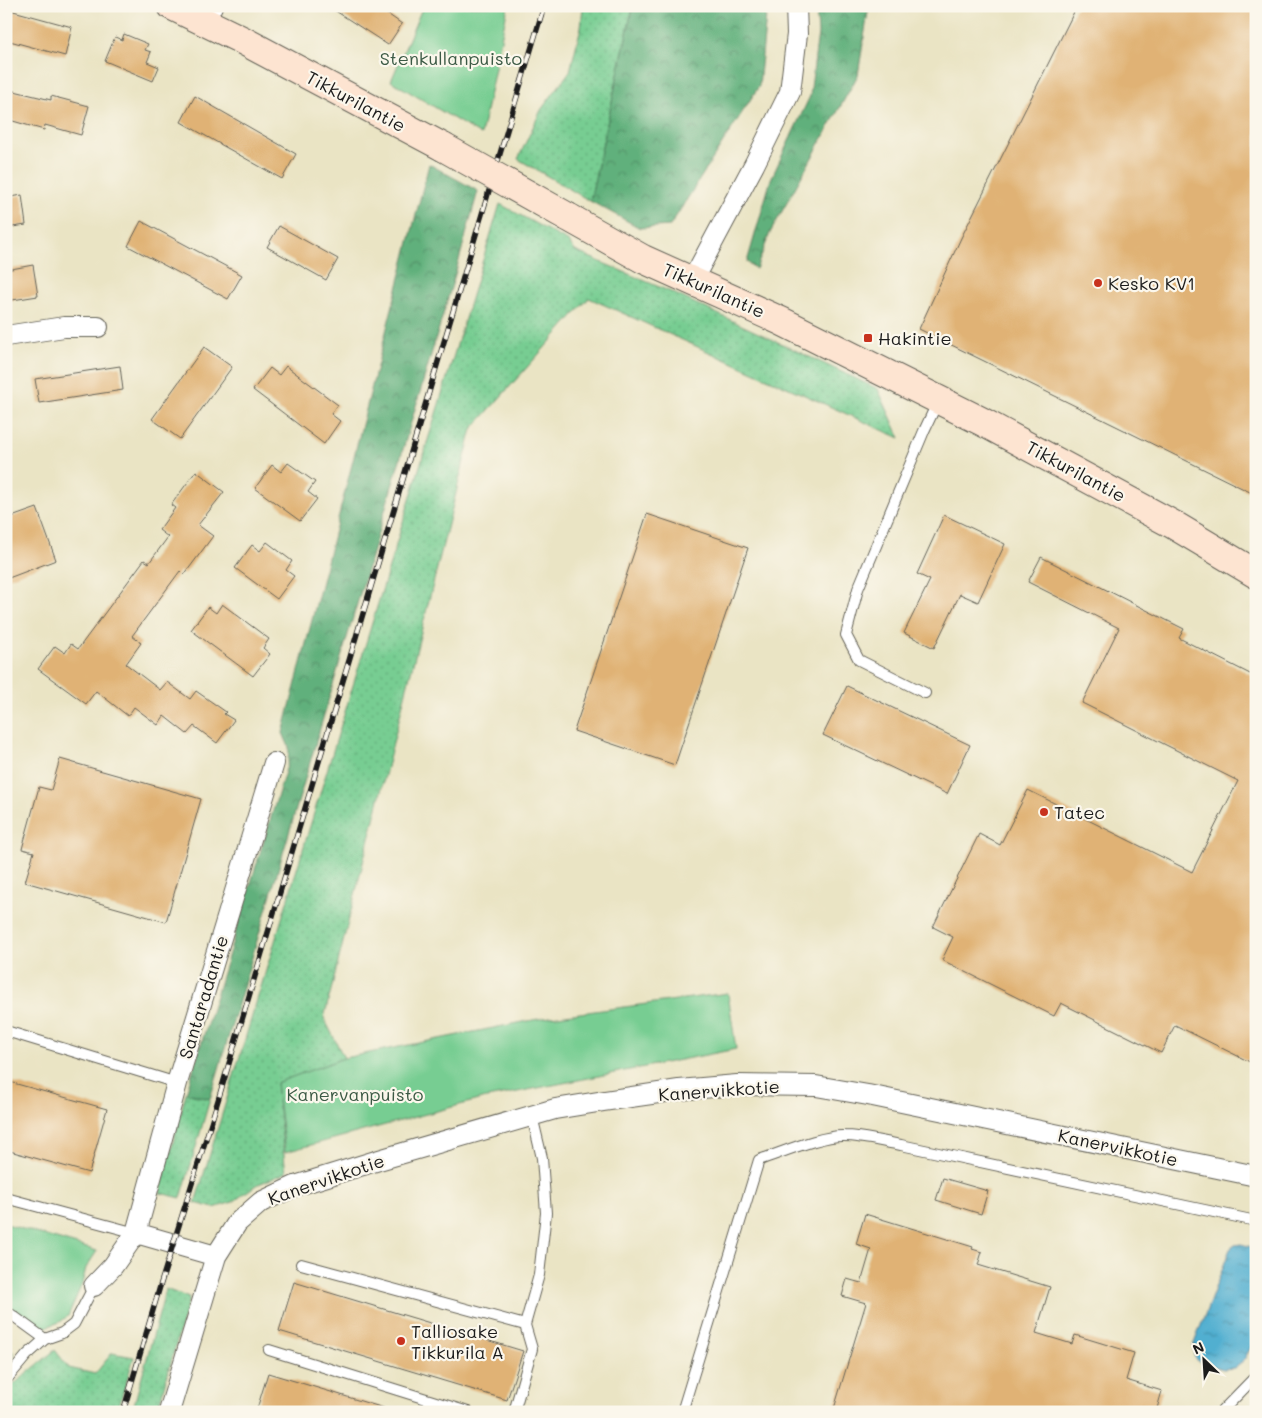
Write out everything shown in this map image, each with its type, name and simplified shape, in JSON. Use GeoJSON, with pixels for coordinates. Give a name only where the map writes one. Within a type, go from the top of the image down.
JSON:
{"type":"FeatureCollection","features":[{"type":"Feature","properties":{"kind":"main road","name":"Tikkurilantie"},"geometry":{"type":"LineString","coordinates":[[172,6],[208,14],[242,40],[443,148],[643,259],[781,321],[939,400],[1174,525],[1256,574]]}},
{"type":"Feature","properties":{"kind":"street"},"geometry":{"type":"LineString","coordinates":[[692,281],[746,181],[790,92],[797,34],[796,6]]}},
{"type":"Feature","properties":{"kind":"street"},"geometry":{"type":"LineString","coordinates":[[6,336],[64,327],[98,326]]}},
{"type":"Feature","properties":{"kind":"street","name":"Santaradantie"},"geometry":{"type":"LineString","coordinates":[[94,1286],[113,1266],[136,1233],[177,1084],[274,763]]}},
{"type":"Feature","properties":{"kind":"street","name":"Kanervikkotie"},"geometry":{"type":"LineString","coordinates":[[216,1256],[237,1223],[261,1202],[296,1186],[555,1109],[679,1090],[737,1085],[816,1086],[868,1095],[1256,1176]]}},
{"type":"Feature","properties":{"kind":"street"},"geometry":{"type":"LineString","coordinates":[[136,1233],[216,1256],[170,1412]]}},
{"type":"Feature","properties":{"kind":"lane"},"geometry":{"type":"LineString","coordinates":[[925,693],[859,660],[846,635],[858,589],[924,431],[939,400]]}},
{"type":"Feature","properties":{"kind":"lane"},"geometry":{"type":"LineString","coordinates":[[6,1032],[177,1084]]}},
{"type":"Feature","properties":{"kind":"lane"},"geometry":{"type":"LineString","coordinates":[[514,1412],[532,1349],[525,1325],[539,1275],[546,1213],[542,1158],[532,1116]]}},
{"type":"Feature","properties":{"kind":"lane"},"geometry":{"type":"LineString","coordinates":[[682,1412],[759,1160],[819,1140],[843,1136],[901,1145],[1256,1221]]}},
{"type":"Feature","properties":{"kind":"lane"},"geometry":{"type":"LineString","coordinates":[[6,1198],[136,1233]]}},
{"type":"Feature","properties":{"kind":"lane"},"geometry":{"type":"LineString","coordinates":[[300,1264],[525,1325]]}},
{"type":"Feature","properties":{"kind":"lane"},"geometry":{"type":"LineString","coordinates":[[6,1380],[27,1355],[45,1339],[62,1333],[74,1324],[94,1286]]}},
{"type":"Feature","properties":{"kind":"lane"},"geometry":{"type":"LineString","coordinates":[[6,1314],[12,1315],[45,1339]]}},
{"type":"Feature","properties":{"kind":"lane"},"geometry":{"type":"LineString","coordinates":[[269,1350],[468,1412]]}},
{"type":"Feature","properties":{"kind":"lane"},"geometry":{"type":"LineString","coordinates":[[1221,1412],[1256,1376]]}},
{"type":"Feature","properties":{"kind":"green space","name":"Stenkullanpuisto"},"geometry":{"type":"Polygon","coordinates":[[[423,6],[508,6],[481,135],[391,81],[423,6]]]}},
{"type":"Feature","properties":{"kind":"green space"},"geometry":{"type":"Polygon","coordinates":[[[583,6],[633,6],[590,201],[518,159],[541,110],[570,71],[581,27],[583,6]]]}},
{"type":"Feature","properties":{"kind":"green space"},"geometry":{"type":"Polygon","coordinates":[[[633,6],[767,6],[759,86],[670,226],[640,228],[590,201],[633,6]]]}},
{"type":"Feature","properties":{"kind":"green space"},"geometry":{"type":"Polygon","coordinates":[[[816,6],[869,6],[858,75],[770,233],[756,269],[747,262],[771,179],[810,96],[818,33],[816,6]]]}},
{"type":"Feature","properties":{"kind":"green space"},"geometry":{"type":"Polygon","coordinates":[[[429,164],[478,191],[456,271],[210,1099],[186,1093],[288,762],[289,747],[283,733],[429,164]]]}},
{"type":"Feature","properties":{"kind":"green space"},"geometry":{"type":"Polygon","coordinates":[[[500,204],[569,242],[575,251],[671,292],[878,389],[900,438],[589,298],[472,429],[324,1018],[344,1058],[276,1083],[286,1173],[256,1185],[233,1202],[214,1208],[195,1203],[500,204]]]}},
{"type":"Feature","properties":{"kind":"green space","name":"Kanervanpuisto"},"geometry":{"type":"Polygon","coordinates":[[[728,993],[736,1049],[482,1099],[285,1152],[276,1083],[344,1058],[543,1018],[728,993]]]}},
{"type":"Feature","properties":{"kind":"green space"},"geometry":{"type":"Polygon","coordinates":[[[186,1093],[210,1099],[181,1198],[160,1193],[186,1093]]]}},
{"type":"Feature","properties":{"kind":"green space"},"geometry":{"type":"Polygon","coordinates":[[[6,1224],[97,1251],[86,1268],[82,1284],[68,1316],[60,1322],[43,1328],[6,1308],[6,1224]]]}},
{"type":"Feature","properties":{"kind":"green space"},"geometry":{"type":"Polygon","coordinates":[[[166,1289],[189,1298],[157,1412],[132,1412],[166,1289]]]}},
{"type":"Feature","properties":{"kind":"green space"},"geometry":{"type":"Polygon","coordinates":[[[6,1347],[13,1352],[13,1360],[6,1368],[6,1347]]]}},
{"type":"Feature","properties":{"kind":"green space"},"geometry":{"type":"Polygon","coordinates":[[[55,1350],[69,1368],[95,1374],[112,1353],[134,1357],[117,1412],[6,1412],[6,1394],[13,1385],[55,1350]]]}},
{"type":"Feature","properties":{"kind":"water"},"geometry":{"type":"Polygon","coordinates":[[[1241,1244],[1256,1248],[1256,1338],[1244,1360],[1234,1368],[1223,1369],[1196,1359],[1193,1346],[1230,1249],[1235,1245],[1241,1244]]]}},
{"type":"Feature","properties":{"kind":"building"},"geometry":{"type":"Polygon","coordinates":[[[328,6],[376,6],[402,24],[388,45],[328,6]]]}},
{"type":"Feature","properties":{"kind":"building","name":"Kesko KV1"},"geometry":{"type":"Polygon","coordinates":[[[1077,6],[1256,6],[1256,495],[919,329],[961,238],[1077,6]]]}},
{"type":"Feature","properties":{"kind":"building"},"geometry":{"type":"Polygon","coordinates":[[[6,9],[72,27],[65,56],[6,40],[6,9]]]}},
{"type":"Feature","properties":{"kind":"building"},"geometry":{"type":"Polygon","coordinates":[[[124,34],[148,44],[145,50],[151,52],[147,62],[159,67],[153,81],[105,61],[115,37],[122,40],[124,34]]]}},
{"type":"Feature","properties":{"kind":"building"},"geometry":{"type":"Polygon","coordinates":[[[6,89],[51,100],[51,96],[89,106],[81,135],[45,125],[44,130],[6,119],[6,89]]]}},
{"type":"Feature","properties":{"kind":"building"},"geometry":{"type":"Polygon","coordinates":[[[195,96],[296,154],[282,179],[181,122],[195,96]]]}},
{"type":"Feature","properties":{"kind":"building"},"geometry":{"type":"Polygon","coordinates":[[[22,195],[26,225],[6,228],[6,198],[22,195]]]}},
{"type":"Feature","properties":{"kind":"building"},"geometry":{"type":"Polygon","coordinates":[[[141,221],[242,275],[228,299],[128,246],[141,221]]]}},
{"type":"Feature","properties":{"kind":"building"},"geometry":{"type":"Polygon","coordinates":[[[279,226],[338,259],[326,280],[267,247],[279,226]]]}},
{"type":"Feature","properties":{"kind":"building"},"geometry":{"type":"Polygon","coordinates":[[[33,265],[38,296],[6,301],[6,270],[33,265]]]}},
{"type":"Feature","properties":{"kind":"building"},"geometry":{"type":"Polygon","coordinates":[[[204,347],[232,367],[180,439],[152,419],[204,347]]]}},
{"type":"Feature","properties":{"kind":"building"},"geometry":{"type":"Polygon","coordinates":[[[120,366],[123,390],[39,403],[35,379],[120,366]]]}},
{"type":"Feature","properties":{"kind":"building"},"geometry":{"type":"Polygon","coordinates":[[[286,366],[338,405],[331,414],[340,421],[324,444],[253,390],[270,368],[279,375],[286,366]]]}},
{"type":"Feature","properties":{"kind":"building"},"geometry":{"type":"Polygon","coordinates":[[[288,463],[315,482],[308,492],[317,499],[300,521],[255,488],[272,465],[281,472],[288,463]]]}},
{"type":"Feature","properties":{"kind":"building"},"geometry":{"type":"Polygon","coordinates":[[[196,471],[224,492],[198,525],[213,536],[184,575],[180,571],[132,636],[141,643],[126,664],[160,690],[167,682],[190,699],[196,691],[226,712],[224,714],[234,720],[217,743],[194,726],[187,734],[164,716],[158,725],[134,707],[128,716],[96,691],[86,704],[38,669],[55,646],[65,653],[71,644],[78,649],[144,560],[149,563],[168,537],[159,530],[175,508],[171,505],[196,471]]]}},
{"type":"Feature","properties":{"kind":"building"},"geometry":{"type":"Polygon","coordinates":[[[37,508],[56,560],[6,579],[6,519],[37,508]]]}},
{"type":"Feature","properties":{"kind":"building"},"geometry":{"type":"Polygon","coordinates":[[[647,514],[748,548],[675,765],[574,731],[647,514]]]}},
{"type":"Feature","properties":{"kind":"building"},"geometry":{"type":"Polygon","coordinates":[[[944,515],[1005,544],[978,602],[960,594],[934,648],[904,633],[930,580],[917,574],[944,515]]]}},
{"type":"Feature","properties":{"kind":"building"},"geometry":{"type":"Polygon","coordinates":[[[267,542],[292,561],[286,570],[294,576],[277,599],[235,568],[252,545],[260,551],[267,542]]]}},
{"type":"Feature","properties":{"kind":"building","name":"Tatec"},"geometry":{"type":"Polygon","coordinates":[[[1041,557],[1184,629],[1179,638],[1256,677],[1256,1065],[1175,1025],[1161,1053],[1061,1003],[1054,1016],[942,960],[953,937],[933,927],[979,834],[1000,845],[1028,790],[1192,872],[1238,781],[1082,703],[1119,628],[1028,582],[1041,557]]]}},
{"type":"Feature","properties":{"kind":"building"},"geometry":{"type":"Polygon","coordinates":[[[222,604],[269,639],[263,648],[270,654],[253,676],[191,630],[208,607],[216,613],[222,604]]]}},
{"type":"Feature","properties":{"kind":"building"},"geometry":{"type":"Polygon","coordinates":[[[847,686],[970,745],[947,794],[823,735],[847,686]]]}},
{"type":"Feature","properties":{"kind":"building"},"geometry":{"type":"Polygon","coordinates":[[[60,759],[201,799],[166,922],[25,882],[34,852],[22,849],[39,787],[51,790],[60,759]]]}},
{"type":"Feature","properties":{"kind":"building"},"geometry":{"type":"Polygon","coordinates":[[[6,1081],[107,1109],[89,1173],[6,1150],[6,1081]]]}},
{"type":"Feature","properties":{"kind":"building"},"geometry":{"type":"Polygon","coordinates":[[[943,1178],[988,1191],[981,1214],[936,1200],[943,1178]]]}},
{"type":"Feature","properties":{"kind":"building"},"geometry":{"type":"Polygon","coordinates":[[[865,1214],[973,1247],[972,1249],[982,1252],[978,1265],[1050,1287],[1036,1333],[1072,1344],[1075,1335],[1134,1353],[1126,1380],[1162,1391],[1156,1412],[833,1412],[866,1303],[842,1296],[847,1279],[861,1283],[871,1249],[856,1244],[865,1214]]]}},
{"type":"Feature","properties":{"kind":"building","name":"Talliosake Tikkurila A"},"geometry":{"type":"Polygon","coordinates":[[[294,1282],[523,1351],[507,1400],[279,1331],[294,1282]]]}},
{"type":"Feature","properties":{"kind":"building"},"geometry":{"type":"Polygon","coordinates":[[[268,1373],[384,1408],[384,1412],[256,1412],[268,1373]]]}},
{"type":"Feature","properties":{"kind":"railway"},"geometry":{"type":"LineString","coordinates":[[123,1412],[219,1097],[544,6]]}},
{"type":"Feature","properties":{"kind":"place","name":"Kesko KV1"},"geometry":{"type":"Point","coordinates":[1098,283]}},
{"type":"Feature","properties":{"kind":"place","name":"Hakintie"},"geometry":{"type":"Point","coordinates":[868,338]}},
{"type":"Feature","properties":{"kind":"place","name":"Tatec"},"geometry":{"type":"Point","coordinates":[1044,812]}},
{"type":"Feature","properties":{"kind":"place","name":"Talliosake Tikkurila A"},"geometry":{"type":"Point","coordinates":[401,1341]}}]}
